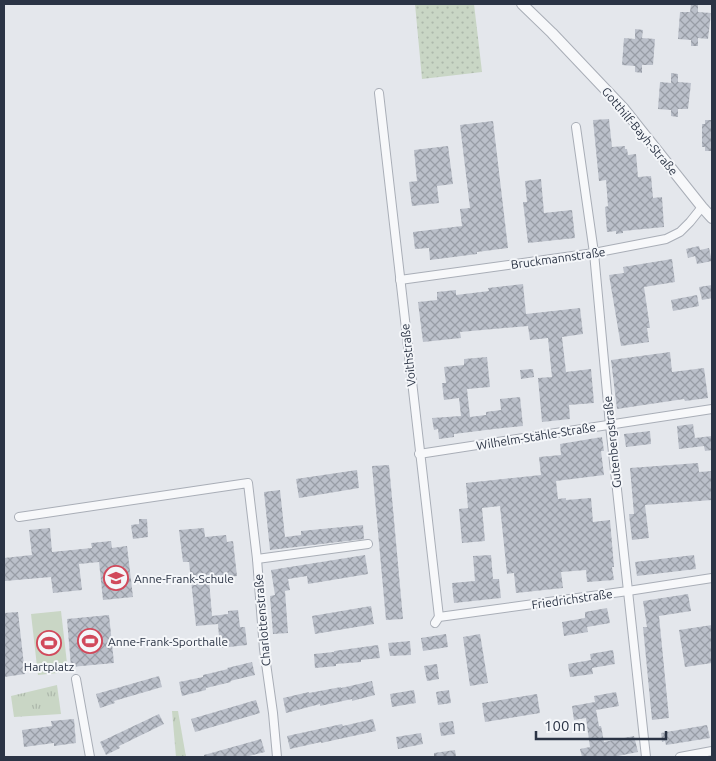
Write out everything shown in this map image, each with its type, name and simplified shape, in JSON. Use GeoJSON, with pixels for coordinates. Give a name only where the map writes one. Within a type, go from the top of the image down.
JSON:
{"type":"FeatureCollection","features":[{"type":"Feature","properties":{"kind":"street","name":"Gotthilf-Bayh-Straße"},"geometry":{"type":"LineString","coordinates":[[522,4],[624,108],[712,218]]}},
{"type":"Feature","properties":{"kind":"street","name":"Voithstraße"},"geometry":{"type":"LineString","coordinates":[[379,93],[437,620]]}},
{"type":"Feature","properties":{"kind":"street","name":"Gutenbergstraße"},"geometry":{"type":"LineString","coordinates":[[576,127],[594,253],[610,425],[646,757]]}},
{"type":"Feature","properties":{"kind":"street","name":"Bruckmannstraße"},"geometry":{"type":"LineString","coordinates":[[400,280],[594,253],[666,239],[680,232],[702,207]]}},
{"type":"Feature","properties":{"kind":"street","name":"Wilhelm-Stähle-Straße"},"geometry":{"type":"LineString","coordinates":[[419,454],[712,409]]}},
{"type":"Feature","properties":{"kind":"street","name":"Charlottenstraße"},"geometry":{"type":"LineString","coordinates":[[19,517],[248,483],[257,559],[264,649],[277,757]]}},
{"type":"Feature","properties":{"kind":"street"},"geometry":{"type":"LineString","coordinates":[[257,559],[368,544]]}},
{"type":"Feature","properties":{"kind":"street","name":"Friedrichstraße"},"geometry":{"type":"LineString","coordinates":[[437,620],[712,578]]}},
{"type":"Feature","properties":{"kind":"street"},"geometry":{"type":"LineString","coordinates":[[76,679],[90,757]]}},
{"type":"Feature","properties":{"kind":"street"},"geometry":{"type":"LineString","coordinates":[[680,757],[712,751]]}},
{"type":"Feature","properties":{"kind":"green space"},"geometry":{"type":"Polygon","coordinates":[[[415,4],[474,4],[482,72],[422,79],[415,4]]]}},
{"type":"Feature","properties":{"kind":"green space","name":"Hartplatz"},"geometry":{"type":"Polygon","coordinates":[[[61,611],[68,672],[38,675],[31,614],[61,611]]]}},
{"type":"Feature","properties":{"kind":"green space"},"geometry":{"type":"Polygon","coordinates":[[[57,685],[61,714],[14,717],[11,696],[57,685]]]}},
{"type":"Feature","properties":{"kind":"green space"},"geometry":{"type":"Polygon","coordinates":[[[172,711],[178,711],[186,757],[176,757],[172,711]]]}},
{"type":"Feature","properties":{"kind":"building"},"geometry":{"type":"Polygon","coordinates":[[[691,4],[698,4],[698,12],[711,13],[708,39],[698,38],[698,46],[691,46],[691,40],[678,39],[680,12],[690,12],[691,4]]]}},
{"type":"Feature","properties":{"kind":"building"},"geometry":{"type":"Polygon","coordinates":[[[635,29],[643,30],[642,38],[655,39],[653,65],[642,65],[642,73],[635,72],[635,66],[622,65],[624,38],[635,39],[635,29]]]}},
{"type":"Feature","properties":{"kind":"building"},"geometry":{"type":"Polygon","coordinates":[[[671,73],[678,74],[678,82],[691,83],[688,109],[678,109],[678,117],[671,116],[671,110],[658,109],[660,82],[671,83],[671,73]]]}},
{"type":"Feature","properties":{"kind":"building"},"geometry":{"type":"Polygon","coordinates":[[[609,119],[612,147],[625,146],[628,155],[636,154],[638,177],[651,176],[653,198],[662,197],[664,227],[623,231],[623,233],[616,234],[616,231],[607,232],[605,207],[608,206],[606,180],[599,181],[593,120],[609,119]]]}},
{"type":"Feature","properties":{"kind":"building"},"geometry":{"type":"Polygon","coordinates":[[[705,120],[712,120],[712,151],[705,151],[705,147],[702,147],[702,124],[705,124],[705,120]]]}},
{"type":"Feature","properties":{"kind":"building"},"geometry":{"type":"Polygon","coordinates":[[[493,121],[508,248],[430,260],[429,248],[415,249],[413,232],[462,226],[460,209],[470,208],[460,125],[493,121]]]}},
{"type":"Feature","properties":{"kind":"building"},"geometry":{"type":"Polygon","coordinates":[[[448,146],[453,184],[437,186],[439,203],[412,206],[409,182],[417,181],[414,150],[448,146]]]}},
{"type":"Feature","properties":{"kind":"building"},"geometry":{"type":"Polygon","coordinates":[[[541,179],[544,213],[572,210],[575,238],[528,243],[523,202],[527,202],[525,181],[541,179]]]}},
{"type":"Feature","properties":{"kind":"building"},"geometry":{"type":"Polygon","coordinates":[[[699,246],[700,250],[709,248],[712,261],[697,264],[695,256],[688,258],[686,249],[699,246]]]}},
{"type":"Feature","properties":{"kind":"building"},"geometry":{"type":"Polygon","coordinates":[[[672,259],[675,282],[644,287],[650,328],[647,328],[649,342],[621,346],[609,275],[624,273],[623,267],[672,259]]]}},
{"type":"Feature","properties":{"kind":"building"},"geometry":{"type":"Polygon","coordinates":[[[523,284],[526,314],[580,308],[583,334],[562,337],[566,372],[591,369],[594,403],[569,405],[570,419],[542,422],[538,378],[552,377],[548,338],[530,340],[528,326],[460,332],[461,338],[423,342],[418,302],[437,300],[437,292],[456,290],[456,295],[489,291],[488,288],[523,284]]]}},
{"type":"Feature","properties":{"kind":"building"},"geometry":{"type":"Polygon","coordinates":[[[712,285],[712,298],[702,300],[699,287],[712,285]]]}},
{"type":"Feature","properties":{"kind":"building"},"geometry":{"type":"Polygon","coordinates":[[[697,295],[699,306],[673,311],[671,300],[697,295]]]}},
{"type":"Feature","properties":{"kind":"building"},"geometry":{"type":"Polygon","coordinates":[[[670,352],[672,372],[704,368],[708,398],[685,401],[684,399],[617,409],[611,360],[670,352]]]}},
{"type":"Feature","properties":{"kind":"building"},"geometry":{"type":"Polygon","coordinates":[[[487,357],[490,387],[467,389],[470,417],[486,415],[486,412],[501,410],[500,399],[520,397],[523,426],[454,434],[454,437],[439,439],[438,429],[434,430],[432,418],[461,416],[459,398],[444,400],[442,383],[446,383],[444,367],[464,365],[464,359],[487,357]]]}},
{"type":"Feature","properties":{"kind":"building"},"geometry":{"type":"Polygon","coordinates":[[[533,369],[534,377],[521,379],[520,370],[533,369]]]}},
{"type":"Feature","properties":{"kind":"building"},"geometry":{"type":"Polygon","coordinates":[[[693,424],[695,438],[712,436],[712,450],[705,451],[704,446],[679,449],[677,426],[693,424]]]}},
{"type":"Feature","properties":{"kind":"building"},"geometry":{"type":"Polygon","coordinates":[[[650,431],[651,444],[626,447],[624,434],[650,431]]]}},
{"type":"Feature","properties":{"kind":"building"},"geometry":{"type":"Polygon","coordinates":[[[602,437],[604,451],[601,451],[604,475],[556,481],[558,499],[591,498],[593,522],[610,520],[614,580],[587,582],[586,570],[561,572],[563,588],[516,593],[514,573],[507,574],[500,506],[482,508],[485,541],[462,543],[459,509],[468,508],[466,483],[541,475],[539,457],[561,455],[560,444],[602,437]]]}},
{"type":"Feature","properties":{"kind":"building"},"geometry":{"type":"Polygon","coordinates":[[[698,463],[699,472],[712,471],[712,500],[645,505],[649,538],[632,540],[629,514],[634,514],[630,468],[698,463]]]}},
{"type":"Feature","properties":{"kind":"building"},"geometry":{"type":"Polygon","coordinates":[[[389,465],[403,619],[386,620],[372,466],[389,465]]]}},
{"type":"Feature","properties":{"kind":"building"},"geometry":{"type":"Polygon","coordinates":[[[357,470],[359,488],[299,498],[296,479],[357,470]]]}},
{"type":"Feature","properties":{"kind":"building"},"geometry":{"type":"Polygon","coordinates":[[[280,490],[285,537],[301,535],[301,531],[363,525],[364,539],[270,550],[264,492],[280,490]]]}},
{"type":"Feature","properties":{"kind":"building"},"geometry":{"type":"Polygon","coordinates":[[[139,519],[147,519],[148,537],[133,539],[131,525],[139,524],[139,519]]]}},
{"type":"Feature","properties":{"kind":"building","name":"Anne-Frank-Schule"},"geometry":{"type":"Polygon","coordinates":[[[50,528],[52,552],[92,548],[91,543],[111,541],[112,548],[127,546],[133,597],[103,600],[99,562],[79,564],[82,590],[53,593],[51,577],[5,581],[4,558],[32,555],[29,530],[50,528]]]}},
{"type":"Feature","properties":{"kind":"building"},"geometry":{"type":"Polygon","coordinates":[[[204,528],[205,537],[226,535],[227,542],[233,541],[237,576],[209,579],[212,616],[228,614],[228,611],[238,610],[240,627],[245,627],[247,645],[220,648],[218,624],[196,626],[189,562],[183,562],[179,530],[204,528]]]}},
{"type":"Feature","properties":{"kind":"building"},"geometry":{"type":"Polygon","coordinates":[[[365,555],[368,574],[308,584],[307,576],[288,579],[290,590],[285,591],[288,633],[273,634],[270,596],[275,595],[271,570],[365,555]]]}},
{"type":"Feature","properties":{"kind":"building"},"geometry":{"type":"Polygon","coordinates":[[[491,555],[493,579],[499,579],[501,598],[454,603],[452,583],[475,581],[473,556],[491,555]]]}},
{"type":"Feature","properties":{"kind":"building"},"geometry":{"type":"Polygon","coordinates":[[[694,555],[696,569],[637,576],[635,562],[694,555]]]}},
{"type":"Feature","properties":{"kind":"building"},"geometry":{"type":"Polygon","coordinates":[[[688,594],[691,611],[659,616],[669,718],[652,720],[643,627],[647,627],[643,601],[688,594]]]}},
{"type":"Feature","properties":{"kind":"building"},"geometry":{"type":"Polygon","coordinates":[[[371,606],[374,624],[315,634],[312,616],[371,606]]]}},
{"type":"Feature","properties":{"kind":"building"},"geometry":{"type":"Polygon","coordinates":[[[607,608],[610,623],[587,627],[588,632],[564,636],[562,622],[585,618],[585,612],[607,608]]]}},
{"type":"Feature","properties":{"kind":"building"},"geometry":{"type":"Polygon","coordinates":[[[18,612],[25,674],[4,677],[4,613],[18,612]]]}},
{"type":"Feature","properties":{"kind":"building","name":"Anne-Frank-Sporthalle"},"geometry":{"type":"Polygon","coordinates":[[[109,615],[114,663],[71,667],[67,619],[109,615]]]}},
{"type":"Feature","properties":{"kind":"building"},"geometry":{"type":"Polygon","coordinates":[[[712,625],[712,663],[685,667],[679,630],[712,625]]]}},
{"type":"Feature","properties":{"kind":"building"},"geometry":{"type":"Polygon","coordinates":[[[446,634],[448,647],[423,651],[421,638],[446,634]]]}},
{"type":"Feature","properties":{"kind":"building"},"geometry":{"type":"Polygon","coordinates":[[[480,634],[488,683],[470,686],[463,637],[480,634]]]}},
{"type":"Feature","properties":{"kind":"building"},"geometry":{"type":"Polygon","coordinates":[[[410,641],[411,655],[390,656],[388,643],[410,641]]]}},
{"type":"Feature","properties":{"kind":"building"},"geometry":{"type":"Polygon","coordinates":[[[378,645],[380,658],[315,668],[314,654],[378,645]]]}},
{"type":"Feature","properties":{"kind":"building"},"geometry":{"type":"Polygon","coordinates":[[[613,650],[615,664],[592,668],[593,674],[570,677],[568,664],[591,660],[590,654],[613,650]]]}},
{"type":"Feature","properties":{"kind":"building"},"geometry":{"type":"Polygon","coordinates":[[[252,662],[255,675],[182,696],[179,682],[203,677],[203,675],[252,662]]]}},
{"type":"Feature","properties":{"kind":"building"},"geometry":{"type":"Polygon","coordinates":[[[437,664],[439,679],[427,681],[424,666],[437,664]]]}},
{"type":"Feature","properties":{"kind":"building"},"geometry":{"type":"Polygon","coordinates":[[[159,676],[162,687],[114,701],[115,703],[100,708],[96,694],[159,676]]]}},
{"type":"Feature","properties":{"kind":"building"},"geometry":{"type":"Polygon","coordinates":[[[372,681],[375,695],[352,701],[352,699],[320,706],[320,704],[286,713],[283,698],[372,681]]]}},
{"type":"Feature","properties":{"kind":"building"},"geometry":{"type":"Polygon","coordinates":[[[414,690],[416,703],[392,707],[390,694],[414,690]]]}},
{"type":"Feature","properties":{"kind":"building"},"geometry":{"type":"Polygon","coordinates":[[[449,690],[451,703],[438,705],[436,692],[449,690]]]}},
{"type":"Feature","properties":{"kind":"building"},"geometry":{"type":"Polygon","coordinates":[[[616,692],[619,706],[596,710],[604,742],[634,736],[638,752],[613,757],[582,757],[580,749],[590,747],[586,718],[574,720],[572,706],[595,702],[594,696],[616,692]]]}},
{"type":"Feature","properties":{"kind":"building"},"geometry":{"type":"Polygon","coordinates":[[[537,694],[540,713],[485,722],[482,703],[537,694]]]}},
{"type":"Feature","properties":{"kind":"building"},"geometry":{"type":"Polygon","coordinates":[[[256,700],[260,713],[195,732],[191,719],[256,700]]]}},
{"type":"Feature","properties":{"kind":"building"},"geometry":{"type":"Polygon","coordinates":[[[159,714],[164,724],[119,746],[120,748],[106,755],[100,742],[159,714]]]}},
{"type":"Feature","properties":{"kind":"building"},"geometry":{"type":"Polygon","coordinates":[[[74,719],[76,743],[54,746],[54,743],[24,747],[22,730],[52,726],[51,721],[74,719]]]}},
{"type":"Feature","properties":{"kind":"building"},"geometry":{"type":"Polygon","coordinates":[[[373,719],[376,731],[290,749],[287,736],[373,719]]]}},
{"type":"Feature","properties":{"kind":"building"},"geometry":{"type":"Polygon","coordinates":[[[453,721],[455,734],[441,736],[439,723],[453,721]]]}},
{"type":"Feature","properties":{"kind":"building"},"geometry":{"type":"Polygon","coordinates":[[[707,725],[710,738],[666,745],[665,741],[662,742],[661,733],[707,725]]]}},
{"type":"Feature","properties":{"kind":"building"},"geometry":{"type":"Polygon","coordinates":[[[421,733],[423,744],[398,749],[396,737],[421,733]]]}},
{"type":"Feature","properties":{"kind":"building"},"geometry":{"type":"Polygon","coordinates":[[[261,739],[265,752],[245,757],[204,757],[204,755],[261,739]]]}},
{"type":"Feature","properties":{"kind":"building"},"geometry":{"type":"Polygon","coordinates":[[[455,750],[456,757],[434,757],[434,753],[455,750]]]}},
{"type":"Feature","properties":{"kind":"place","name":"Anne-Frank-Schule"},"geometry":{"type":"Point","coordinates":[116,578]}},
{"type":"Feature","properties":{"kind":"place","name":"Anne-Frank-Sporthalle"},"geometry":{"type":"Point","coordinates":[90,641]}},
{"type":"Feature","properties":{"kind":"place","name":"Hartplatz"},"geometry":{"type":"Point","coordinates":[49,643]}}]}
